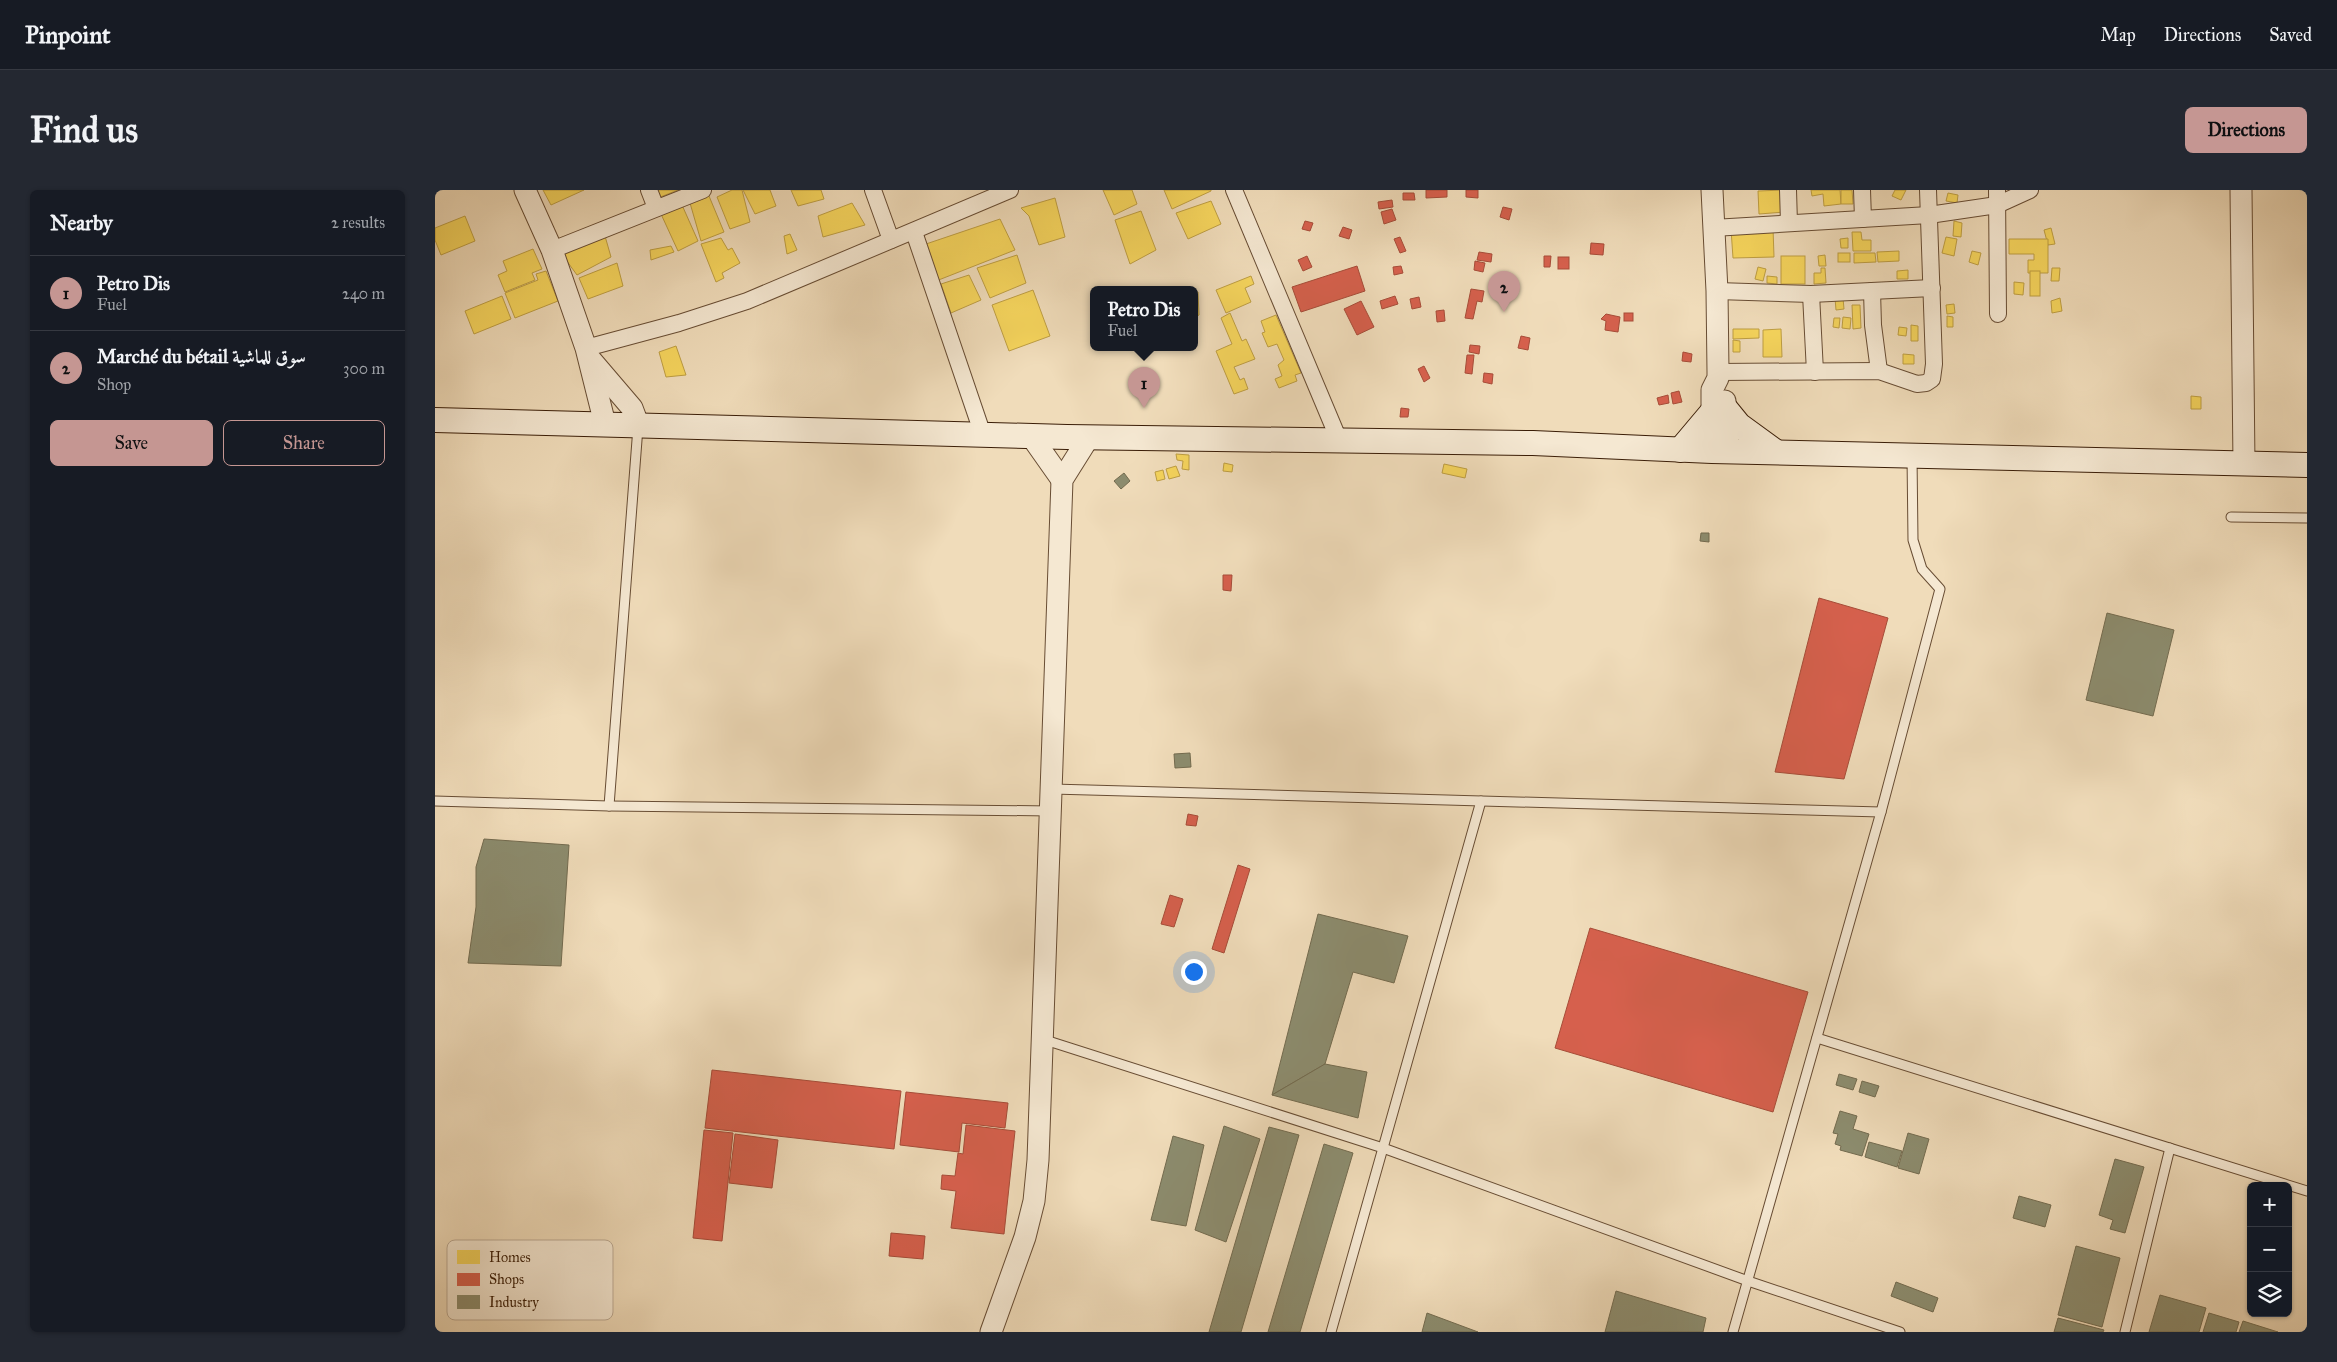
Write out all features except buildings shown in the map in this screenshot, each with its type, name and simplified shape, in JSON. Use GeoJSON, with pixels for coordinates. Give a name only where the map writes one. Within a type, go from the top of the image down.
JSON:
{"type":"FeatureCollection","features":[{"type":"Feature","properties":{"kind":"main road"},"geometry":{"type":"LineString","coordinates":[[1680,450],[1719,410],[1776,452]]}},
{"type":"Feature","properties":{"kind":"main road"},"geometry":{"type":"LineString","coordinates":[[435,420],[639,424],[983,435],[1533,443],[1680,450],[2307,465]]}},
{"type":"Feature","properties":{"kind":"street"},"geometry":{"type":"LineString","coordinates":[[525,190],[552,250],[588,353],[605,424]]}},
{"type":"Feature","properties":{"kind":"street"},"geometry":{"type":"LineString","coordinates":[[649,190],[657,208]]}},
{"type":"Feature","properties":{"kind":"street"},"geometry":{"type":"LineString","coordinates":[[552,250],[703,190]]}},
{"type":"Feature","properties":{"kind":"street"},"geometry":{"type":"LineString","coordinates":[[873,190],[891,240]]}},
{"type":"Feature","properties":{"kind":"street"},"geometry":{"type":"LineString","coordinates":[[588,353],[747,301],[1010,190]]}},
{"type":"Feature","properties":{"kind":"street"},"geometry":{"type":"LineString","coordinates":[[1234,190],[1339,440]]}},
{"type":"Feature","properties":{"kind":"street"},"geometry":{"type":"LineString","coordinates":[[1712,190],[1717,292],[1718,375],[1712,390],[1719,410],[1720,451]]}},
{"type":"Feature","properties":{"kind":"street"},"geometry":{"type":"LineString","coordinates":[[1788,190],[1789,224]]}},
{"type":"Feature","properties":{"kind":"street"},"geometry":{"type":"LineString","coordinates":[[1862,190],[1863,219]]}},
{"type":"Feature","properties":{"kind":"street"},"geometry":{"type":"LineString","coordinates":[[1718,375],[1879,371],[1917,384],[1926,384],[1932,379],[1934,364],[1927,190]]}},
{"type":"Feature","properties":{"kind":"street"},"geometry":{"type":"LineString","coordinates":[[1713,228],[1929,215],[2030,190]]}},
{"type":"Feature","properties":{"kind":"street"},"geometry":{"type":"LineString","coordinates":[[2241,190],[2244,464]]}},
{"type":"Feature","properties":{"kind":"street"},"geometry":{"type":"LineString","coordinates":[[1997,198],[1998,314]]}},
{"type":"Feature","properties":{"kind":"street"},"geometry":{"type":"LineString","coordinates":[[914,232],[983,435]]}},
{"type":"Feature","properties":{"kind":"street"},"geometry":{"type":"LineString","coordinates":[[1717,292],[1811,294],[1931,288]]}},
{"type":"Feature","properties":{"kind":"street"},"geometry":{"type":"LineString","coordinates":[[1872,291],[1873,324],[1879,371]]}},
{"type":"Feature","properties":{"kind":"street"},"geometry":{"type":"LineString","coordinates":[[1811,294],[1815,372]]}},
{"type":"Feature","properties":{"kind":"street"},"geometry":{"type":"LineString","coordinates":[[588,353],[632,408],[639,424]]}},
{"type":"Feature","properties":{"kind":"street"},"geometry":{"type":"LineString","coordinates":[[1031,436],[1062,480]]}},
{"type":"Feature","properties":{"kind":"street"},"geometry":{"type":"LineString","coordinates":[[991,1332],[1025,1237],[1034,1201],[1038,1160],[1062,480],[1089,437]]}},
{"type":"Feature","properties":{"kind":"lane"},"geometry":{"type":"LineString","coordinates":[[609,806],[639,424]]}},
{"type":"Feature","properties":{"kind":"lane"},"geometry":{"type":"LineString","coordinates":[[1733,1332],[1881,812],[1939,589],[1922,569],[1913,540],[1912,456]]}},
{"type":"Feature","properties":{"kind":"lane"},"geometry":{"type":"LineString","coordinates":[[2231,516],[2307,518]]}},
{"type":"Feature","properties":{"kind":"lane"},"geometry":{"type":"LineString","coordinates":[[1051,790],[1881,812]]}},
{"type":"Feature","properties":{"kind":"lane"},"geometry":{"type":"LineString","coordinates":[[435,801],[609,806],[1051,811]]}},
{"type":"Feature","properties":{"kind":"lane"},"geometry":{"type":"LineString","coordinates":[[1331,1332],[1481,801]]}},
{"type":"Feature","properties":{"kind":"lane"},"geometry":{"type":"LineString","coordinates":[[1817,1038],[2307,1191]]}},
{"type":"Feature","properties":{"kind":"lane"},"geometry":{"type":"LineString","coordinates":[[1042,1039],[1383,1148],[1748,1280],[1900,1332]]}},
{"type":"Feature","properties":{"kind":"lane"},"geometry":{"type":"LineString","coordinates":[[2125,1332],[2169,1148]]}},
{"type":"Feature","properties":{"kind":"place","name":"Marché du bétail سوق للماشية"},"geometry":{"type":"Point","coordinates":[1504,312]}},
{"type":"Feature","properties":{"kind":"place","name":"Petro Dis"},"geometry":{"type":"Point","coordinates":[1144,408]}}]}
